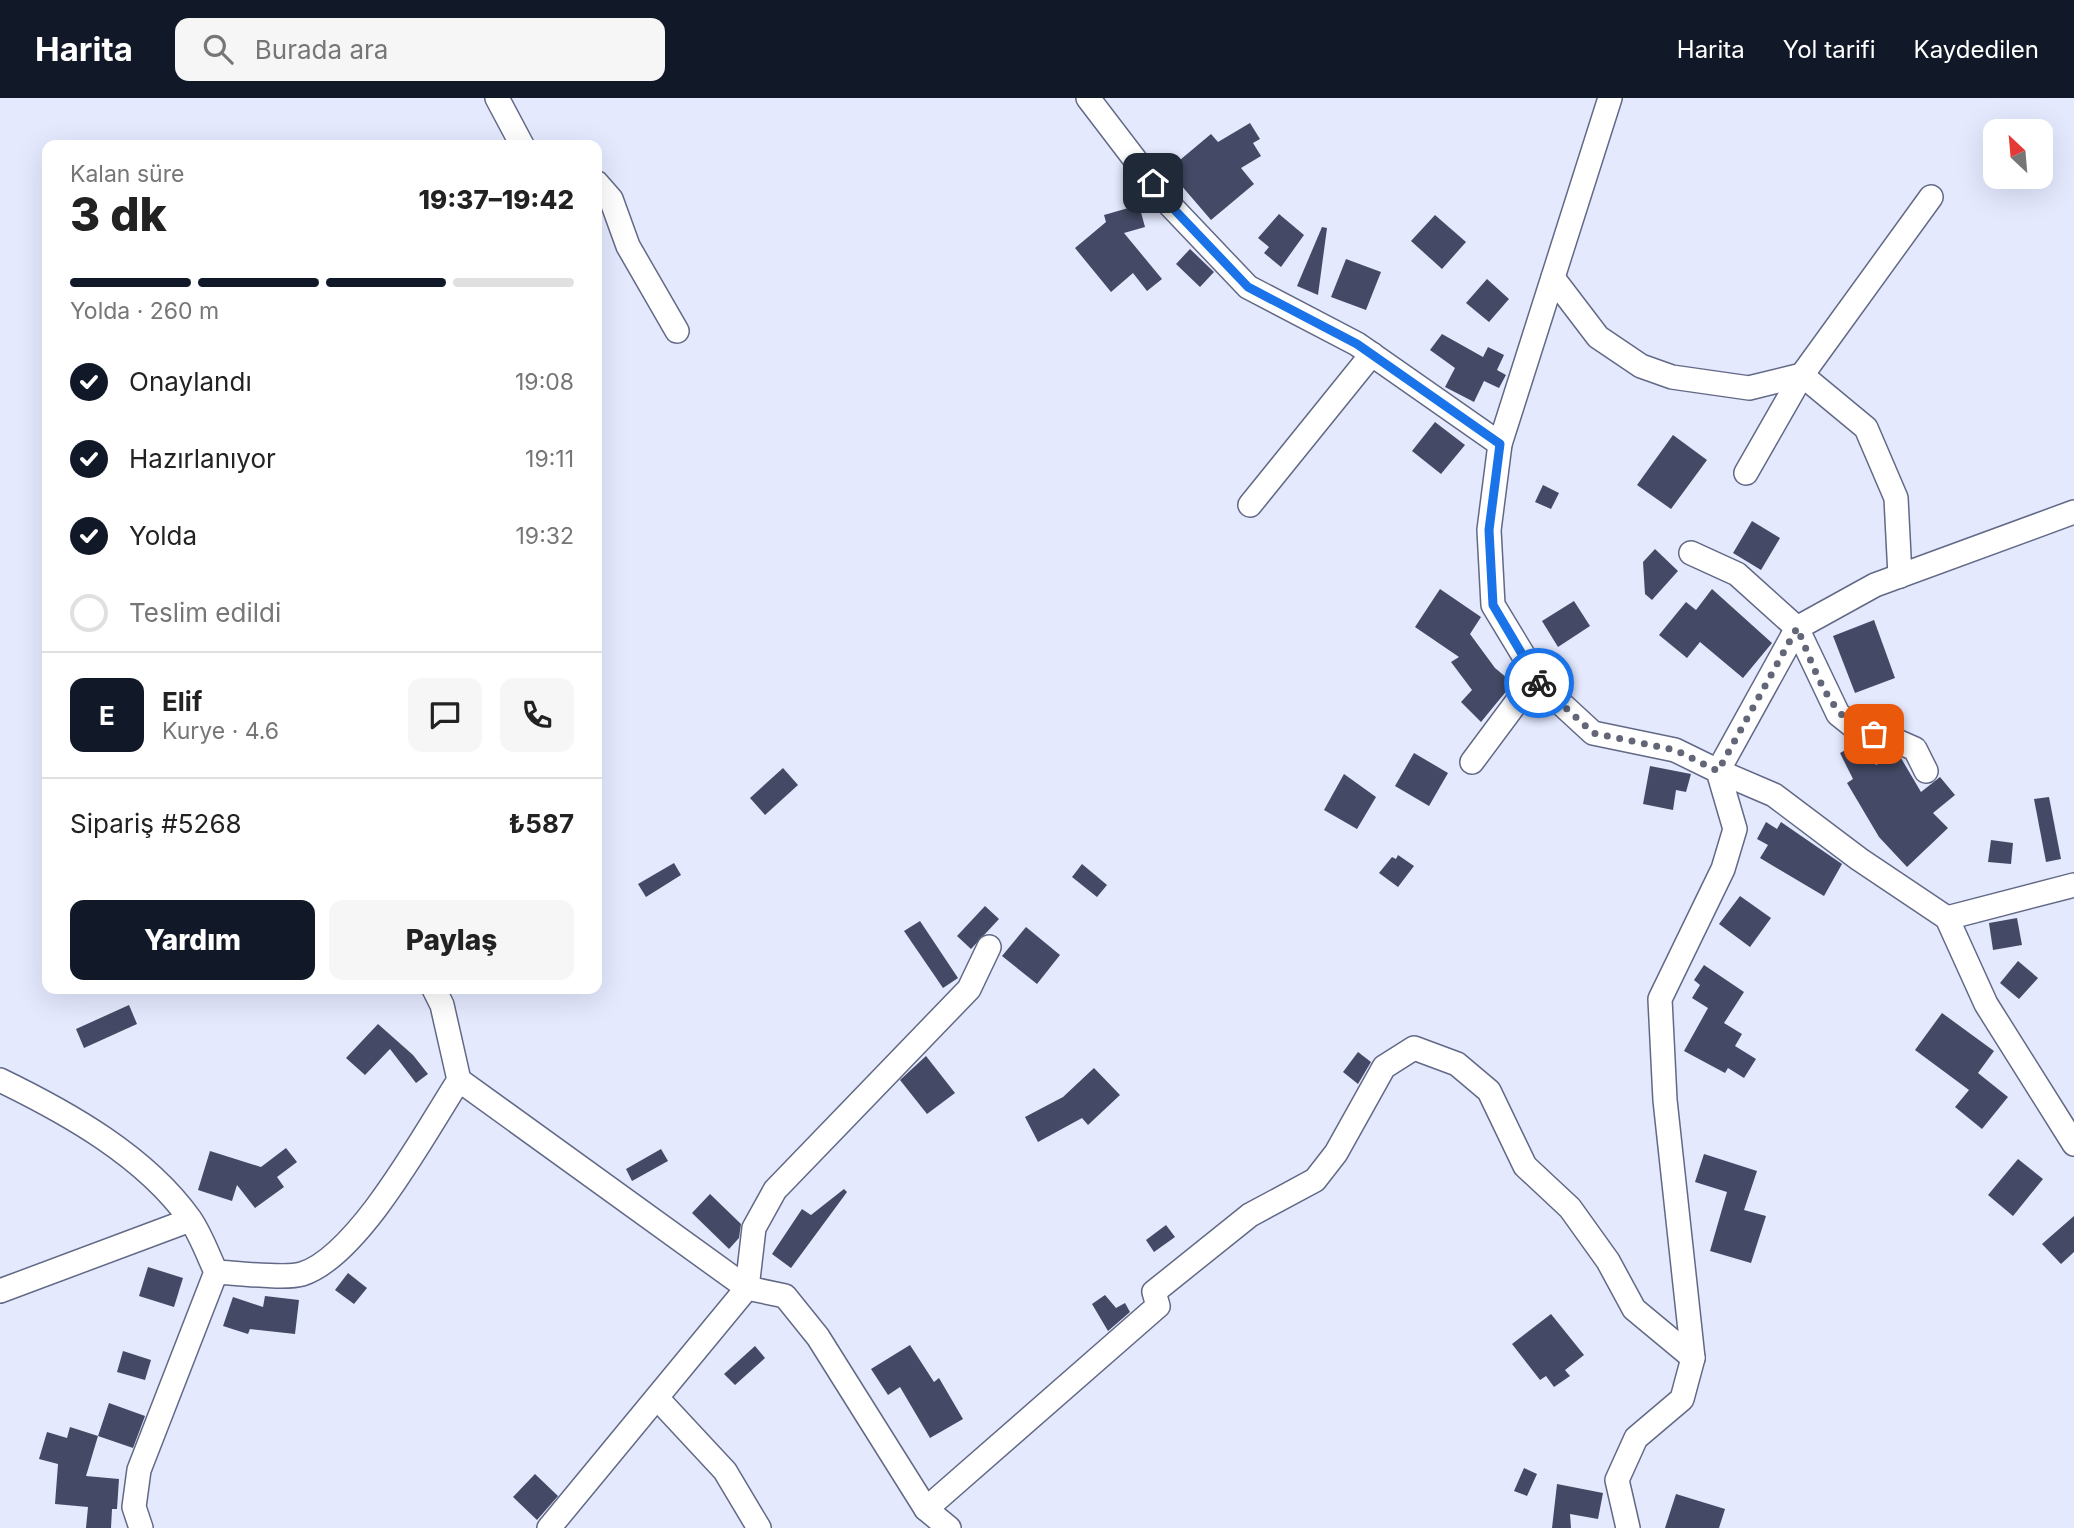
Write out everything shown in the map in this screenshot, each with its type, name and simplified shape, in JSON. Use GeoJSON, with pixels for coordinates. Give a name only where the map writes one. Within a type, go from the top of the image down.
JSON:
{"type":"FeatureCollection","features":[{"type":"Feature","properties":{"kind":"street"},"geometry":{"type":"LineString","coordinates":[[497,98],[519,140]]}},
{"type":"Feature","properties":{"kind":"street"},"geometry":{"type":"LineString","coordinates":[[1088,98],[1169,204],[1248,287],[1372,354],[1500,444]]}},
{"type":"Feature","properties":{"kind":"street"},"geometry":{"type":"LineString","coordinates":[[1610,98],[1500,444],[1489,530],[1493,605],[1542,686],[1593,733],[1675,750],[1774,795],[1859,859],[1947,918],[1986,1004],[2074,1144]]}},
{"type":"Feature","properties":{"kind":"street"},"geometry":{"type":"LineString","coordinates":[[602,189],[611,200],[628,246],[677,331]]}},
{"type":"Feature","properties":{"kind":"street"},"geometry":{"type":"LineString","coordinates":[[1745,473],[1802,375],[1931,197]]}},
{"type":"Feature","properties":{"kind":"street"},"geometry":{"type":"LineString","coordinates":[[1553,278],[1598,337],[1641,366],[1672,377],[1749,388],[1802,375]]}},
{"type":"Feature","properties":{"kind":"street"},"geometry":{"type":"LineString","coordinates":[[1250,506],[1372,354]]}},
{"type":"Feature","properties":{"kind":"street"},"geometry":{"type":"LineString","coordinates":[[1802,375],[1866,428],[1896,498],[1900,576]]}},
{"type":"Feature","properties":{"kind":"street"},"geometry":{"type":"LineString","coordinates":[[1629,1528],[1617,1480],[1636,1438],[1682,1399],[1693,1358],[1665,1100],[1660,999],[1723,869],[1735,829],[1718,771],[1797,628],[1875,585],[2072,516]]}},
{"type":"Feature","properties":{"kind":"street"},"geometry":{"type":"LineString","coordinates":[[1691,553],[1737,574],[1797,628],[1838,713],[1858,730],[1891,738],[1916,749],[1926,771]]}},
{"type":"Feature","properties":{"kind":"street"},"geometry":{"type":"LineString","coordinates":[[1472,762],[1536,676]]}},
{"type":"Feature","properties":{"kind":"street"},"geometry":{"type":"LineString","coordinates":[[1947,918],[2074,884]]}},
{"type":"Feature","properties":{"kind":"street"},"geometry":{"type":"LineString","coordinates":[[549,1528],[659,1399],[747,1288],[754,1228],[775,1190],[969,989],[989,947]]}},
{"type":"Feature","properties":{"kind":"street"},"geometry":{"type":"LineString","coordinates":[[436,994],[442,1005],[460,1080],[747,1288],[786,1296],[818,1337],[926,1509],[949,1528]]}},
{"type":"Feature","properties":{"kind":"street"},"geometry":{"type":"LineString","coordinates":[[926,1509],[1158,1306],[1154,1292],[1250,1215],[1315,1180],[1336,1153],[1384,1068],[1414,1048],[1457,1064],[1489,1091],[1525,1166],[1570,1208],[1608,1261],[1633,1309],[1693,1358]]}},
{"type":"Feature","properties":{"kind":"street"},"geometry":{"type":"LineString","coordinates":[[0,1080],[108,1142],[149,1175],[190,1220],[216,1272],[139,1470],[134,1507],[141,1528]]}},
{"type":"Feature","properties":{"kind":"street"},"geometry":{"type":"LineString","coordinates":[[216,1272],[301,1275],[329,1260],[371,1215],[460,1080]]}},
{"type":"Feature","properties":{"kind":"street"},"geometry":{"type":"LineString","coordinates":[[0,1291],[190,1220]]}},
{"type":"Feature","properties":{"kind":"street"},"geometry":{"type":"LineString","coordinates":[[659,1399],[725,1471],[759,1528]]}},
{"type":"Feature","properties":{"kind":"building"},"geometry":{"type":"Polygon","coordinates":[[[1250,123],[1260,139],[1253,143],[1261,156],[1241,168],[1254,184],[1211,220],[1168,170],[1211,134],[1218,142],[1250,123]]]}},
{"type":"Feature","properties":{"kind":"building"},"geometry":{"type":"Polygon","coordinates":[[[1139,205],[1145,227],[1124,233],[1162,279],[1147,291],[1133,273],[1111,292],[1075,248],[1106,222],[1104,215],[1139,205]]]}},
{"type":"Feature","properties":{"kind":"building"},"geometry":{"type":"Polygon","coordinates":[[[1279,214],[1304,235],[1281,267],[1264,253],[1269,247],[1258,238],[1279,214]]]}},
{"type":"Feature","properties":{"kind":"building"},"geometry":{"type":"Polygon","coordinates":[[[1435,215],[1466,242],[1442,269],[1411,241],[1435,215]]]}},
{"type":"Feature","properties":{"kind":"building"},"geometry":{"type":"Polygon","coordinates":[[[1322,227],[1327,228],[1318,295],[1297,286],[1322,227]]]}},
{"type":"Feature","properties":{"kind":"building"},"geometry":{"type":"Polygon","coordinates":[[[1190,249],[1214,272],[1200,287],[1176,264],[1190,249]]]}},
{"type":"Feature","properties":{"kind":"building"},"geometry":{"type":"Polygon","coordinates":[[[1346,259],[1381,272],[1366,310],[1331,297],[1346,259]]]}},
{"type":"Feature","properties":{"kind":"building"},"geometry":{"type":"Polygon","coordinates":[[[1487,279],[1509,299],[1489,322],[1466,303],[1487,279]]]}},
{"type":"Feature","properties":{"kind":"building"},"geometry":{"type":"Polygon","coordinates":[[[1442,334],[1483,357],[1488,347],[1504,355],[1497,370],[1506,375],[1499,388],[1484,381],[1474,402],[1445,387],[1455,368],[1430,350],[1442,334]]]}},
{"type":"Feature","properties":{"kind":"building"},"geometry":{"type":"Polygon","coordinates":[[[1435,422],[1465,445],[1441,474],[1412,451],[1435,422]]]}},
{"type":"Feature","properties":{"kind":"building"},"geometry":{"type":"Polygon","coordinates":[[[1673,435],[1707,460],[1671,509],[1637,485],[1673,435]]]}},
{"type":"Feature","properties":{"kind":"building"},"geometry":{"type":"Polygon","coordinates":[[[1543,485],[1559,493],[1551,509],[1535,502],[1543,485]]]}},
{"type":"Feature","properties":{"kind":"building"},"geometry":{"type":"Polygon","coordinates":[[[1752,521],[1780,538],[1761,570],[1733,553],[1752,521]]]}},
{"type":"Feature","properties":{"kind":"building"},"geometry":{"type":"Polygon","coordinates":[[[1655,549],[1678,571],[1652,600],[1645,594],[1643,562],[1655,549]]]}},
{"type":"Feature","properties":{"kind":"building"},"geometry":{"type":"Polygon","coordinates":[[[1440,589],[1481,617],[1470,634],[1495,668],[1513,683],[1481,722],[1461,702],[1472,690],[1451,662],[1459,657],[1415,627],[1440,589]]]}},
{"type":"Feature","properties":{"kind":"building"},"geometry":{"type":"Polygon","coordinates":[[[1712,589],[1772,643],[1743,678],[1700,642],[1687,658],[1659,635],[1686,602],[1696,610],[1712,589]]]}},
{"type":"Feature","properties":{"kind":"building"},"geometry":{"type":"Polygon","coordinates":[[[1574,601],[1590,626],[1558,647],[1542,621],[1574,601]]]}},
{"type":"Feature","properties":{"kind":"building"},"geometry":{"type":"Polygon","coordinates":[[[1874,620],[1895,678],[1855,693],[1833,636],[1874,620]]]}},
{"type":"Feature","properties":{"kind":"building"},"geometry":{"type":"Polygon","coordinates":[[[1857,744],[1867,747],[1876,765],[1894,755],[1901,758],[1921,792],[1940,777],[1955,795],[1933,813],[1948,828],[1907,867],[1879,837],[1847,783],[1853,779],[1840,753],[1857,744]]]}},
{"type":"Feature","properties":{"kind":"building"},"geometry":{"type":"Polygon","coordinates":[[[1414,753],[1448,773],[1429,806],[1395,786],[1414,753]]]}},
{"type":"Feature","properties":{"kind":"building"},"geometry":{"type":"Polygon","coordinates":[[[1650,766],[1691,774],[1686,792],[1676,790],[1673,810],[1643,804],[1650,766]]]}},
{"type":"Feature","properties":{"kind":"building"},"geometry":{"type":"Polygon","coordinates":[[[783,768],[798,785],[765,815],[750,798],[783,768]]]}},
{"type":"Feature","properties":{"kind":"building"},"geometry":{"type":"Polygon","coordinates":[[[1344,774],[1376,797],[1357,829],[1324,810],[1344,774]]]}},
{"type":"Feature","properties":{"kind":"building"},"geometry":{"type":"Polygon","coordinates":[[[2049,797],[2061,859],[2046,862],[2034,799],[2049,797]]]}},
{"type":"Feature","properties":{"kind":"building"},"geometry":{"type":"Polygon","coordinates":[[[1766,822],[1777,829],[1781,822],[1842,864],[1824,896],[1760,858],[1768,845],[1757,839],[1766,822]]]}},
{"type":"Feature","properties":{"kind":"building"},"geometry":{"type":"Polygon","coordinates":[[[1991,840],[2013,843],[2011,864],[1988,862],[1991,840]]]}},
{"type":"Feature","properties":{"kind":"building"},"geometry":{"type":"Polygon","coordinates":[[[1398,855],[1414,866],[1398,887],[1379,873],[1392,857],[1396,859],[1398,855]]]}},
{"type":"Feature","properties":{"kind":"building"},"geometry":{"type":"Polygon","coordinates":[[[674,863],[681,875],[646,897],[638,884],[674,863]]]}},
{"type":"Feature","properties":{"kind":"building"},"geometry":{"type":"Polygon","coordinates":[[[1082,864],[1107,885],[1097,897],[1072,877],[1082,864]]]}},
{"type":"Feature","properties":{"kind":"building"},"geometry":{"type":"Polygon","coordinates":[[[1740,896],[1771,918],[1750,947],[1719,924],[1740,896]]]}},
{"type":"Feature","properties":{"kind":"building"},"geometry":{"type":"Polygon","coordinates":[[[985,906],[999,919],[971,949],[957,936],[985,906]]]}},
{"type":"Feature","properties":{"kind":"building"},"geometry":{"type":"Polygon","coordinates":[[[2017,918],[2022,945],[1993,950],[1989,923],[2017,918]]]}},
{"type":"Feature","properties":{"kind":"building"},"geometry":{"type":"Polygon","coordinates":[[[920,921],[958,978],[943,988],[904,931],[920,921]]]}},
{"type":"Feature","properties":{"kind":"building"},"geometry":{"type":"Polygon","coordinates":[[[1026,927],[1060,955],[1037,984],[1002,956],[1026,927]]]}},
{"type":"Feature","properties":{"kind":"building"},"geometry":{"type":"Polygon","coordinates":[[[2018,961],[2038,978],[2019,999],[2000,983],[2018,961]]]}},
{"type":"Feature","properties":{"kind":"building"},"geometry":{"type":"Polygon","coordinates":[[[1704,965],[1744,992],[1724,1023],[1742,1034],[1735,1046],[1756,1059],[1744,1078],[1728,1068],[1725,1073],[1684,1051],[1708,1008],[1692,998],[1700,985],[1694,980],[1704,965]]]}},
{"type":"Feature","properties":{"kind":"building"},"geometry":{"type":"Polygon","coordinates":[[[129,1005],[137,1024],[84,1048],[76,1029],[129,1005]]]}},
{"type":"Feature","properties":{"kind":"building"},"geometry":{"type":"Polygon","coordinates":[[[1942,1013],[1994,1051],[1978,1073],[2008,1097],[1982,1129],[1955,1107],[1969,1090],[1915,1050],[1942,1013]]]}},
{"type":"Feature","properties":{"kind":"building"},"geometry":{"type":"Polygon","coordinates":[[[378,1024],[413,1055],[428,1074],[416,1083],[390,1049],[365,1075],[346,1058],[378,1024]]]}},
{"type":"Feature","properties":{"kind":"building"},"geometry":{"type":"Polygon","coordinates":[[[1358,1052],[1371,1062],[1358,1084],[1343,1072],[1358,1052]]]}},
{"type":"Feature","properties":{"kind":"building"},"geometry":{"type":"Polygon","coordinates":[[[926,1056],[955,1093],[927,1114],[900,1080],[926,1056]]]}},
{"type":"Feature","properties":{"kind":"building"},"geometry":{"type":"Polygon","coordinates":[[[1094,1068],[1120,1095],[1088,1125],[1082,1118],[1038,1142],[1025,1117],[1063,1097],[1094,1068]]]}},
{"type":"Feature","properties":{"kind":"building"},"geometry":{"type":"Polygon","coordinates":[[[286,1148],[297,1162],[277,1177],[284,1187],[255,1208],[237,1185],[232,1201],[198,1190],[210,1151],[261,1167],[286,1148]]]}},
{"type":"Feature","properties":{"kind":"building"},"geometry":{"type":"Polygon","coordinates":[[[661,1149],[668,1161],[632,1181],[626,1169],[661,1149]]]}},
{"type":"Feature","properties":{"kind":"building"},"geometry":{"type":"Polygon","coordinates":[[[1704,1154],[1757,1171],[1744,1210],[1766,1216],[1751,1263],[1710,1251],[1727,1192],[1695,1182],[1704,1154]]]}},
{"type":"Feature","properties":{"kind":"building"},"geometry":{"type":"Polygon","coordinates":[[[2018,1159],[2043,1179],[2013,1216],[1988,1195],[2018,1159]]]}},
{"type":"Feature","properties":{"kind":"building"},"geometry":{"type":"Polygon","coordinates":[[[844,1189],[847,1192],[791,1268],[772,1254],[802,1209],[811,1215],[844,1189]]]}},
{"type":"Feature","properties":{"kind":"building"},"geometry":{"type":"Polygon","coordinates":[[[710,1194],[741,1224],[739,1238],[729,1249],[692,1213],[710,1194]]]}},
{"type":"Feature","properties":{"kind":"building"},"geometry":{"type":"Polygon","coordinates":[[[2074,1216],[2074,1252],[2061,1264],[2042,1244],[2074,1216]]]}},
{"type":"Feature","properties":{"kind":"building"},"geometry":{"type":"Polygon","coordinates":[[[1166,1225],[1175,1237],[1154,1252],[1146,1240],[1166,1225]]]}},
{"type":"Feature","properties":{"kind":"building"},"geometry":{"type":"Polygon","coordinates":[[[148,1267],[183,1278],[174,1307],[139,1296],[148,1267]]]}},
{"type":"Feature","properties":{"kind":"building"},"geometry":{"type":"Polygon","coordinates":[[[348,1273],[367,1288],[354,1304],[335,1290],[348,1273]]]}},
{"type":"Feature","properties":{"kind":"building"},"geometry":{"type":"Polygon","coordinates":[[[1105,1295],[1116,1308],[1125,1303],[1130,1312],[1108,1331],[1092,1304],[1105,1295]]]}},
{"type":"Feature","properties":{"kind":"building"},"geometry":{"type":"Polygon","coordinates":[[[265,1296],[299,1300],[295,1334],[250,1329],[248,1334],[223,1326],[233,1297],[263,1307],[265,1296]]]}},
{"type":"Feature","properties":{"kind":"building"},"geometry":{"type":"Polygon","coordinates":[[[1551,1314],[1584,1355],[1565,1370],[1570,1376],[1554,1387],[1546,1376],[1540,1380],[1512,1344],[1551,1314]]]}},
{"type":"Feature","properties":{"kind":"building"},"geometry":{"type":"Polygon","coordinates":[[[910,1345],[934,1382],[939,1378],[963,1419],[930,1438],[900,1387],[888,1395],[871,1369],[910,1345]]]}},
{"type":"Feature","properties":{"kind":"building"},"geometry":{"type":"Polygon","coordinates":[[[755,1346],[765,1358],[735,1385],[724,1374],[755,1346]]]}},
{"type":"Feature","properties":{"kind":"building"},"geometry":{"type":"Polygon","coordinates":[[[123,1351],[151,1360],[145,1380],[117,1372],[123,1351]]]}},
{"type":"Feature","properties":{"kind":"building"},"geometry":{"type":"Polygon","coordinates":[[[109,1403],[145,1416],[133,1448],[98,1436],[109,1403]]]}},
{"type":"Feature","properties":{"kind":"building"},"geometry":{"type":"Polygon","coordinates":[[[70,1427],[98,1436],[86,1476],[119,1479],[117,1509],[112,1509],[111,1528],[86,1528],[88,1507],[55,1504],[58,1464],[39,1459],[47,1432],[67,1438],[70,1427]]]}},
{"type":"Feature","properties":{"kind":"building"},"geometry":{"type":"Polygon","coordinates":[[[1524,1468],[1537,1474],[1527,1496],[1514,1491],[1524,1468]]]}},
{"type":"Feature","properties":{"kind":"building"},"geometry":{"type":"Polygon","coordinates":[[[535,1474],[558,1496],[537,1520],[513,1497],[535,1474]]]}},
{"type":"Feature","properties":{"kind":"building"},"geometry":{"type":"Polygon","coordinates":[[[1557,1484],[1603,1493],[1598,1519],[1570,1514],[1571,1528],[1552,1528],[1557,1484]]]}},
{"type":"Feature","properties":{"kind":"building"},"geometry":{"type":"Polygon","coordinates":[[[1676,1494],[1725,1509],[1719,1528],[1665,1528],[1676,1494]]]}},
{"type":"Feature","properties":{"kind":"way so far"},"geometry":{"type":"LineString","coordinates":[[1539,683],[1593,733],[1675,750],[1718,771],[1797,628],[1838,713],[1858,730],[1874,734]]}},
{"type":"Feature","properties":{"kind":"route"},"geometry":{"type":"LineString","coordinates":[[1153,183],[1169,204],[1248,287],[1357,344],[1500,444],[1489,530],[1493,605],[1539,683]]}}]}
